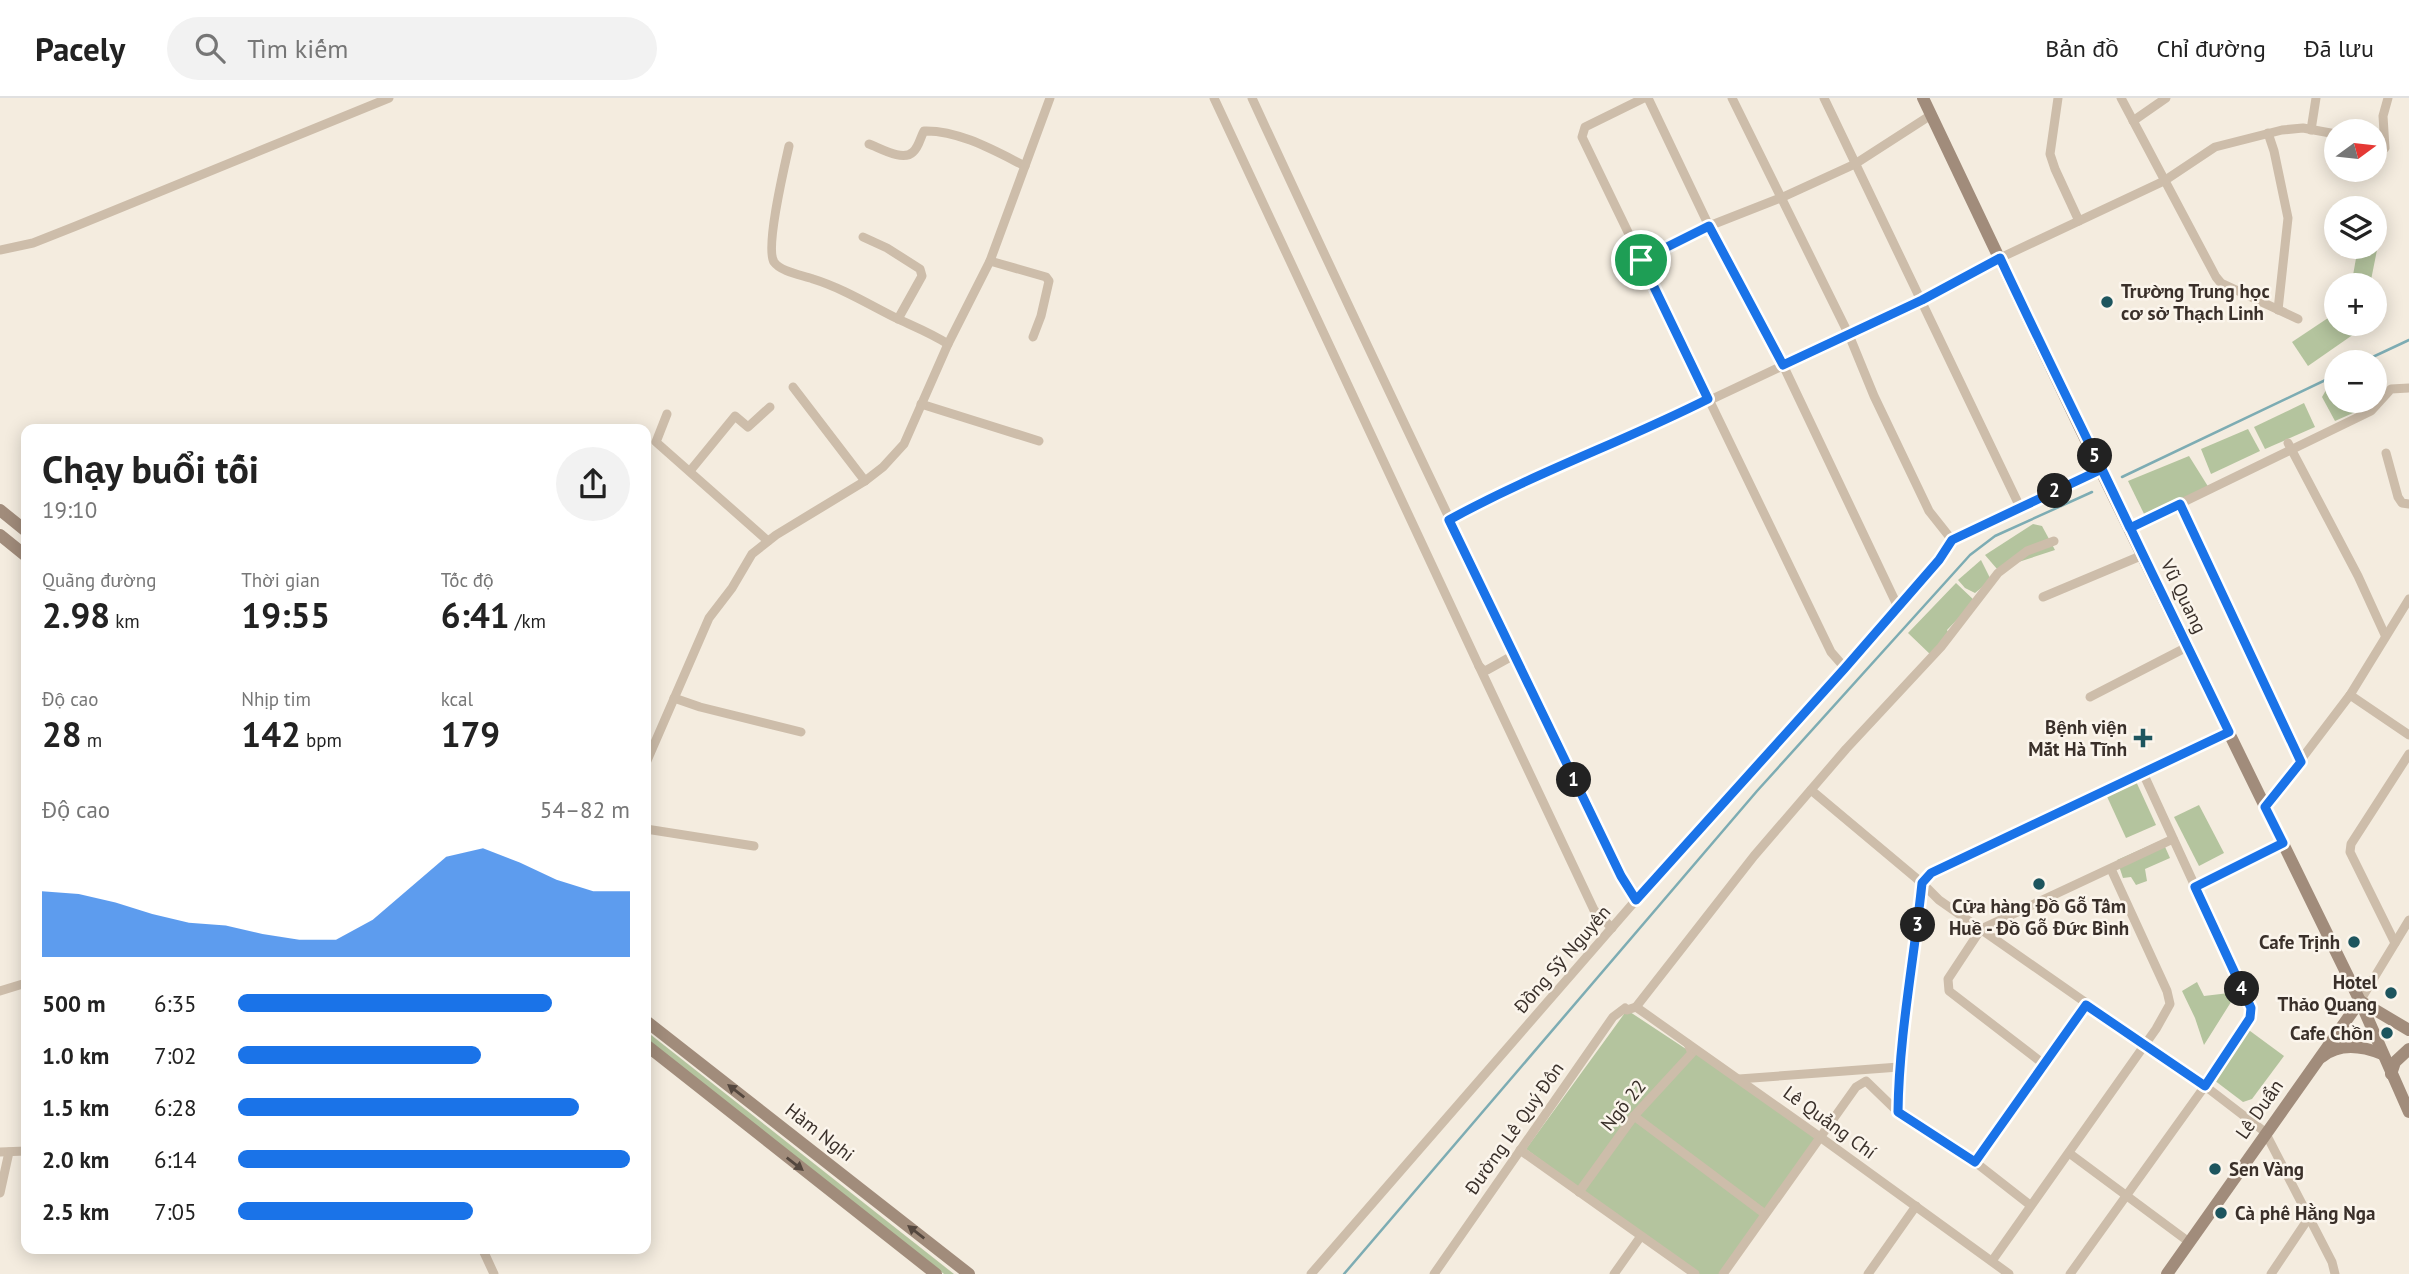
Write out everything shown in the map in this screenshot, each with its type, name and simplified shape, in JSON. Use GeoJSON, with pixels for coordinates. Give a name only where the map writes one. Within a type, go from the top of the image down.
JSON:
{"type":"FeatureCollection","features":[{"type":"Feature","properties":{"kind":"main road","name":"Vũ Quang"},"geometry":{"type":"LineString","coordinates":[[1923,98],[2079,426],[2360,1001],[2409,1112]]}},
{"type":"Feature","properties":{"kind":"main road"},"geometry":{"type":"LineString","coordinates":[[0,510],[21,527]]}},
{"type":"Feature","properties":{"kind":"main road"},"geometry":{"type":"LineString","coordinates":[[0,535],[21,551]]}},
{"type":"Feature","properties":{"kind":"main road"},"geometry":{"type":"LineString","coordinates":[[2360,1001],[2409,1030]]}},
{"type":"Feature","properties":{"kind":"main road","name":"Lê Duẩn"},"geometry":{"type":"LineString","coordinates":[[2166,1274],[2360,1001]]}},
{"type":"Feature","properties":{"kind":"main road","name":"Hàm Nghi"},"geometry":{"type":"LineString","coordinates":[[651,1025],[969,1274]]}},
{"type":"Feature","properties":{"kind":"main road"},"geometry":{"type":"LineString","coordinates":[[2312,1067],[2326,1054],[2344,1047],[2364,1047],[2382,1054]]}},
{"type":"Feature","properties":{"kind":"main road","name":"Hàm Nghi"},"geometry":{"type":"LineString","coordinates":[[651,1049],[936,1274]]}},
{"type":"Feature","properties":{"kind":"main road"},"geometry":{"type":"LineString","coordinates":[[2391,1074],[2395,1062],[2409,1049]]}},
{"type":"Feature","properties":{"kind":"street"},"geometry":{"type":"LineString","coordinates":[[0,250],[33,243],[389,98]]}},
{"type":"Feature","properties":{"kind":"street"},"geometry":{"type":"LineString","coordinates":[[651,752],[709,618],[732,588],[752,554],[768,541],[865,481],[883,467],[904,444],[948,345],[990,261],[1050,98]]}},
{"type":"Feature","properties":{"kind":"street"},"geometry":{"type":"LineString","coordinates":[[1214,98],[1594,910],[1612,928]]}},
{"type":"Feature","properties":{"kind":"street"},"geometry":{"type":"LineString","coordinates":[[1252,98],[1334,279],[1405,422],[1449,520],[1621,876],[1636,900]]}},
{"type":"Feature","properties":{"kind":"street"},"geometry":{"type":"LineString","coordinates":[[1845,668],[1831,652],[1582,138],[1585,127],[1646,98],[1709,226],[1783,365],[1898,607]]}},
{"type":"Feature","properties":{"kind":"street"},"geometry":{"type":"LineString","coordinates":[[1732,98],[1849,335],[1874,396],[1929,511],[1952,540]]}},
{"type":"Feature","properties":{"kind":"street"},"geometry":{"type":"LineString","coordinates":[[1824,98],[2020,508]]}},
{"type":"Feature","properties":{"kind":"street"},"geometry":{"type":"LineString","coordinates":[[2058,98],[2050,153],[2079,221]]}},
{"type":"Feature","properties":{"kind":"street"},"geometry":{"type":"LineString","coordinates":[[2121,98],[2221,283],[2298,319]]}},
{"type":"Feature","properties":{"kind":"street"},"geometry":{"type":"LineString","coordinates":[[2133,121],[2166,98]]}},
{"type":"Feature","properties":{"kind":"street"},"geometry":{"type":"LineString","coordinates":[[2312,130],[2316,98]]}},
{"type":"Feature","properties":{"kind":"street"},"geometry":{"type":"LineString","coordinates":[[2382,119],[2388,98]]}},
{"type":"Feature","properties":{"kind":"street"},"geometry":{"type":"LineString","coordinates":[[1641,260],[1709,226],[1783,197],[1855,164],[1931,115]]}},
{"type":"Feature","properties":{"kind":"street"},"geometry":{"type":"LineString","coordinates":[[1449,520],[1514,487],[1638,434],[1922,300],[2000,258],[2164,181],[2215,147],[2294,129],[2324,132]]}},
{"type":"Feature","properties":{"kind":"street"},"geometry":{"type":"LineString","coordinates":[[869,144],[891,153],[908,156],[917,147],[924,131],[937,132],[983,146],[1025,166]]}},
{"type":"Feature","properties":{"kind":"street"},"geometry":{"type":"LineString","coordinates":[[2268,133],[2288,218],[2278,310]]}},
{"type":"Feature","properties":{"kind":"street"},"geometry":{"type":"LineString","coordinates":[[789,146],[777,203],[772,259],[782,268],[834,287],[923,329],[948,345]]}},
{"type":"Feature","properties":{"kind":"street"},"geometry":{"type":"LineString","coordinates":[[863,237],[887,248],[920,269],[922,276],[898,319]]}},
{"type":"Feature","properties":{"kind":"street"},"geometry":{"type":"LineString","coordinates":[[990,261],[1046,277],[1049,281],[1033,337]]}},
{"type":"Feature","properties":{"kind":"street"},"geometry":{"type":"LineString","coordinates":[[793,387],[865,481]]}},
{"type":"Feature","properties":{"kind":"street"},"geometry":{"type":"LineString","coordinates":[[2130,528],[2290,446],[2371,411],[2391,388],[2409,388]]}},
{"type":"Feature","properties":{"kind":"street"},"geometry":{"type":"LineString","coordinates":[[921,404],[1038,441]]}},
{"type":"Feature","properties":{"kind":"street"},"geometry":{"type":"LineString","coordinates":[[690,471],[735,416],[748,427],[770,407]]}},
{"type":"Feature","properties":{"kind":"street"},"geometry":{"type":"LineString","coordinates":[[667,414],[656,442],[768,541]]}},
{"type":"Feature","properties":{"kind":"street"},"geometry":{"type":"LineString","coordinates":[[2290,446],[2358,576],[2385,635]]}},
{"type":"Feature","properties":{"kind":"street"},"geometry":{"type":"LineString","coordinates":[[2386,453],[2398,497],[2402,503],[2409,504]]}},
{"type":"Feature","properties":{"kind":"street","name":"Đồng Sỹ Nguyên"},"geometry":{"type":"LineString","coordinates":[[1311,1274],[1636,900],[1845,668],[1939,560],[1952,540],[2102,469]]}},
{"type":"Feature","properties":{"kind":"street"},"geometry":{"type":"LineString","coordinates":[[2180,504],[2301,762]]}},
{"type":"Feature","properties":{"kind":"street","name":"Đường Lê Quý Đôn"},"geometry":{"type":"LineString","coordinates":[[1434,1274],[1613,1017],[1625,1007],[1631,1009],[1754,856],[1846,749],[1941,647],[1998,573],[2027,551],[2054,541]]}},
{"type":"Feature","properties":{"kind":"street"},"geometry":{"type":"LineString","coordinates":[[2043,597],[2143,555]]}},
{"type":"Feature","properties":{"kind":"street"},"geometry":{"type":"LineString","coordinates":[[2265,807],[2350,695],[2409,599]]}},
{"type":"Feature","properties":{"kind":"street"},"geometry":{"type":"LineString","coordinates":[[2090,697],[2187,647]]}},
{"type":"Feature","properties":{"kind":"street"},"geometry":{"type":"LineString","coordinates":[[1479,666],[1484,671],[1514,655]]}},
{"type":"Feature","properties":{"kind":"street"},"geometry":{"type":"LineString","coordinates":[[2350,695],[2409,735]]}},
{"type":"Feature","properties":{"kind":"street"},"geometry":{"type":"LineString","coordinates":[[674,698],[802,732]]}},
{"type":"Feature","properties":{"kind":"street"},"geometry":{"type":"LineString","coordinates":[[1898,1112],[1899,1067],[1922,883],[1931,873],[2229,732]]}},
{"type":"Feature","properties":{"kind":"street"},"geometry":{"type":"LineString","coordinates":[[2395,943],[2350,852],[2351,844],[2409,754]]}},
{"type":"Feature","properties":{"kind":"street"},"geometry":{"type":"LineString","coordinates":[[2070,1274],[2205,1086],[2250,1018],[2251,1008],[2143,772]]}},
{"type":"Feature","properties":{"kind":"street"},"geometry":{"type":"LineString","coordinates":[[1811,790],[1922,883],[1938,900],[2205,1086],[2265,1132],[2332,1262],[2335,1274]]}},
{"type":"Feature","properties":{"kind":"street"},"geometry":{"type":"LineString","coordinates":[[651,830],[754,846]]}},
{"type":"Feature","properties":{"kind":"street"},"geometry":{"type":"LineString","coordinates":[[2045,1065],[1949,991],[1948,979],[1981,929],[2173,839]]}},
{"type":"Feature","properties":{"kind":"street"},"geometry":{"type":"LineString","coordinates":[[2195,887],[2283,843]]}},
{"type":"Feature","properties":{"kind":"street"},"geometry":{"type":"LineString","coordinates":[[1992,1261],[2167,1013],[2170,998],[2111,869]]}},
{"type":"Feature","properties":{"kind":"street"},"geometry":{"type":"LineString","coordinates":[[2360,1001],[2408,923]]}},
{"type":"Feature","properties":{"kind":"street"},"geometry":{"type":"LineString","coordinates":[[0,991],[21,985]]}},
{"type":"Feature","properties":{"kind":"street"},"geometry":{"type":"LineString","coordinates":[[1975,1162],[2086,1005]]}},
{"type":"Feature","properties":{"kind":"street","name":"Lê Quảng Chí"},"geometry":{"type":"LineString","coordinates":[[1631,1009],[1687,1042],[2009,1274]]}},
{"type":"Feature","properties":{"kind":"street","name":"Ngõ 22"},"geometry":{"type":"LineString","coordinates":[[1579,1192],[1634,1116],[1692,1053],[1687,1042]]}},
{"type":"Feature","properties":{"kind":"street"},"geometry":{"type":"LineString","coordinates":[[1739,1079],[1899,1067]]}},
{"type":"Feature","properties":{"kind":"street"},"geometry":{"type":"LineString","coordinates":[[1723,1274],[1861,1082],[1866,1081],[1898,1112],[1975,1162],[2030,1205]]}},
{"type":"Feature","properties":{"kind":"street"},"geometry":{"type":"LineString","coordinates":[[1634,1116],[1765,1214]]}},
{"type":"Feature","properties":{"kind":"street"},"geometry":{"type":"LineString","coordinates":[[1520,1150],[1695,1274]]}},
{"type":"Feature","properties":{"kind":"street"},"geometry":{"type":"LineString","coordinates":[[0,1193],[5,1152]]}},
{"type":"Feature","properties":{"kind":"street"},"geometry":{"type":"LineString","coordinates":[[2069,1153],[2189,1242]]}},
{"type":"Feature","properties":{"kind":"street"},"geometry":{"type":"LineString","coordinates":[[1868,1274],[1916,1206]]}},
{"type":"Feature","properties":{"kind":"street"},"geometry":{"type":"LineString","coordinates":[[2271,1274],[2308,1219]]}},
{"type":"Feature","properties":{"kind":"street"},"geometry":{"type":"LineString","coordinates":[[1614,1274],[1641,1236]]}},
{"type":"Feature","properties":{"kind":"street"},"geometry":{"type":"LineString","coordinates":[[485,1254],[494,1274]]}},
{"type":"Feature","properties":{"kind":"green space"},"geometry":{"type":"Polygon","coordinates":[[[2356,259],[2375,259],[2372,273],[2353,273],[2356,259]]]}},
{"type":"Feature","properties":{"kind":"green space"},"geometry":{"type":"Polygon","coordinates":[[[2324,321],[2324,336],[2351,336],[2331,350],[2324,350],[2324,355],[2308,366],[2292,342],[2324,321]]]}},
{"type":"Feature","properties":{"kind":"green space"},"geometry":{"type":"Polygon","coordinates":[[[2304,403],[2315,427],[2265,449],[2254,427],[2304,403]]]}},
{"type":"Feature","properties":{"kind":"green space"},"geometry":{"type":"Polygon","coordinates":[[[2331,413],[2353,413],[2335,421],[2331,413]]]}},
{"type":"Feature","properties":{"kind":"green space"},"geometry":{"type":"Polygon","coordinates":[[[2248,429],[2260,451],[2211,474],[2201,449],[2248,429]]]}},
{"type":"Feature","properties":{"kind":"green space"},"geometry":{"type":"Polygon","coordinates":[[[2189,456],[2209,488],[2147,520],[2128,481],[2189,456]]]}},
{"type":"Feature","properties":{"kind":"green space"},"geometry":{"type":"Polygon","coordinates":[[[2033,524],[2042,526],[2055,550],[1997,569],[1985,555],[2033,524]]]}},
{"type":"Feature","properties":{"kind":"green space"},"geometry":{"type":"Polygon","coordinates":[[[1981,560],[1991,580],[1975,593],[1965,588],[1958,580],[1981,560]]]}},
{"type":"Feature","properties":{"kind":"green space"},"geometry":{"type":"Polygon","coordinates":[[[1956,583],[1975,601],[1947,630],[1950,636],[1932,656],[1908,633],[1956,583]]]}},
{"type":"Feature","properties":{"kind":"green space"},"geometry":{"type":"Polygon","coordinates":[[[2134,777],[2156,825],[2126,838],[2104,790],[2134,777]]]}},
{"type":"Feature","properties":{"kind":"green space"},"geometry":{"type":"Polygon","coordinates":[[[2199,805],[2224,853],[2199,866],[2174,817],[2199,805]]]}},
{"type":"Feature","properties":{"kind":"green space"},"geometry":{"type":"Polygon","coordinates":[[[2162,840],[2170,858],[2145,869],[2147,881],[2136,885],[2131,877],[2123,878],[2117,860],[2162,840]]]}},
{"type":"Feature","properties":{"kind":"green space"},"geometry":{"type":"Polygon","coordinates":[[[2197,982],[2204,996],[2229,993],[2231,1002],[2204,1045],[2182,991],[2197,982]]]}},
{"type":"Feature","properties":{"kind":"green space"},"geometry":{"type":"Polygon","coordinates":[[[1627,1010],[1686,1049],[1690,1044],[1818,1135],[1719,1274],[1696,1274],[1526,1149],[1627,1010]]]}},
{"type":"Feature","properties":{"kind":"green space"},"geometry":{"type":"Polygon","coordinates":[[[2246,1028],[2284,1056],[2252,1099],[2243,1102],[2210,1077],[2246,1028]]]}},
{"type":"Feature","properties":{"kind":"green space"},"geometry":{"type":"Polygon","coordinates":[[[651,1035],[954,1274],[944,1274],[651,1043],[651,1035]]]}},
{"type":"Feature","properties":{"kind":"waterway"},"geometry":{"type":"LineString","coordinates":[[2387,350],[2409,340]]}},
{"type":"Feature","properties":{"kind":"waterway"},"geometry":{"type":"LineString","coordinates":[[2122,477],[2324,381]]}},
{"type":"Feature","properties":{"kind":"waterway"},"geometry":{"type":"LineString","coordinates":[[1344,1274],[1757,791],[1970,555],[1995,536],[2092,492]]}},
{"type":"Feature","properties":{"kind":"place","name":"Trường Trung học cơ sở Thạch Linh"},"geometry":{"type":"Point","coordinates":[2107,302]}},
{"type":"Feature","properties":{"kind":"place","name":"Bệnh viện Mắt Hà Tĩnh"},"geometry":{"type":"Point","coordinates":[2143,738]}},
{"type":"Feature","properties":{"kind":"place","name":"Cửa hàng Đồ Gỗ Tâm Huề - Đồ Gỗ Đức Bình"},"geometry":{"type":"Point","coordinates":[2039,884]}},
{"type":"Feature","properties":{"kind":"place","name":"Cafe Trịnh"},"geometry":{"type":"Point","coordinates":[2354,942]}},
{"type":"Feature","properties":{"kind":"place","name":"Hotel Thảo Quang"},"geometry":{"type":"Point","coordinates":[2391,993]}},
{"type":"Feature","properties":{"kind":"place","name":"Cafe Chồn"},"geometry":{"type":"Point","coordinates":[2387,1033]}},
{"type":"Feature","properties":{"kind":"place","name":"Sen Vàng"},"geometry":{"type":"Point","coordinates":[2215,1169]}},
{"type":"Feature","properties":{"kind":"place","name":"Cà phê Hằng Nga"},"geometry":{"type":"Point","coordinates":[2221,1213]}},
{"type":"Feature","properties":{"kind":"route"},"geometry":{"type":"LineString","coordinates":[[1641,260],[1708,399],[1638,434],[1514,487],[1449,520],[1621,876],[1636,900],[1845,668],[1939,560],[1952,540],[2102,469],[2130,528],[2187,647],[2229,732],[1931,873],[1922,883],[1898,1075],[1898,1112],[1975,1162],[2086,1005],[2205,1086],[2250,1018],[2251,1008],[2195,887],[2283,843],[2265,807],[2301,762],[2180,504],[2130,528],[2102,469],[2079,426],[2000,258],[1922,300],[1783,365],[1709,226],[1641,260]]}}]}
